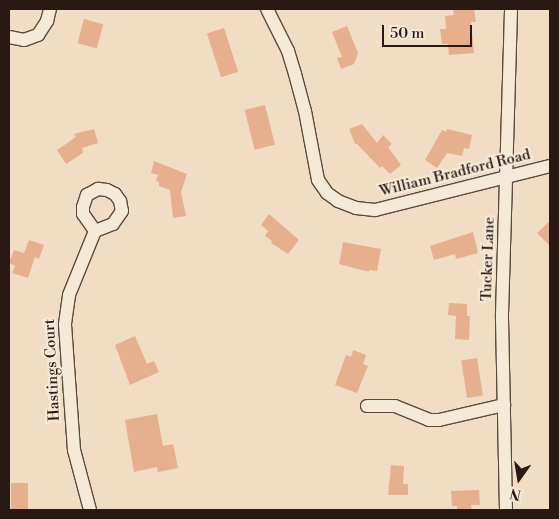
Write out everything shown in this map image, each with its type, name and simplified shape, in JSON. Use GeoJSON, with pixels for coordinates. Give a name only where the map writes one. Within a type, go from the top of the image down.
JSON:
{"type":"FeatureCollection","features":[{"type":"Feature","properties":{"kind":"street"},"geometry":{"type":"LineString","coordinates":[[9,37],[24,40],[38,36],[47,21],[50,9]]}},
{"type":"Feature","properties":{"kind":"street","name":"William Bradford Road"},"geometry":{"type":"LineString","coordinates":[[267,9],[288,51],[295,74],[305,111],[318,180],[322,188],[332,197],[350,207],[375,210],[550,166]]}},
{"type":"Feature","properties":{"kind":"street","name":"Tucker Lane"},"geometry":{"type":"LineString","coordinates":[[506,510],[503,277],[511,9]]}},
{"type":"Feature","properties":{"kind":"street","name":"Hastings Court"},"geometry":{"type":"LineString","coordinates":[[90,510],[74,450],[65,324],[68,295],[95,231]]}},
{"type":"Feature","properties":{"kind":"street"},"geometry":{"type":"LineString","coordinates":[[367,406],[395,406],[429,420],[439,420],[504,405]]}},
{"type":"Feature","properties":{"kind":"building"},"geometry":{"type":"Polygon","coordinates":[[[474,9],[476,22],[471,22],[474,53],[449,55],[448,44],[442,44],[440,29],[446,29],[445,16],[454,15],[453,10],[474,9]]]}},
{"type":"Feature","properties":{"kind":"building"},"geometry":{"type":"Polygon","coordinates":[[[84,19],[103,24],[97,48],[78,43],[84,19]]]}},
{"type":"Feature","properties":{"kind":"building"},"geometry":{"type":"Polygon","coordinates":[[[347,26],[358,53],[354,64],[341,69],[337,58],[342,57],[332,32],[347,26]]]}},
{"type":"Feature","properties":{"kind":"building"},"geometry":{"type":"Polygon","coordinates":[[[224,28],[238,72],[221,77],[207,34],[224,28]]]}},
{"type":"Feature","properties":{"kind":"building"},"geometry":{"type":"Polygon","coordinates":[[[265,105],[275,145],[255,150],[245,110],[265,105]]]}},
{"type":"Feature","properties":{"kind":"building"},"geometry":{"type":"Polygon","coordinates":[[[362,124],[377,143],[383,135],[392,144],[388,147],[401,165],[390,174],[382,166],[380,168],[355,144],[349,129],[362,124]]]}},
{"type":"Feature","properties":{"kind":"building"},"geometry":{"type":"Polygon","coordinates":[[[94,129],[98,143],[82,148],[83,153],[66,164],[57,150],[76,137],[74,134],[94,129]]]}},
{"type":"Feature","properties":{"kind":"building"},"geometry":{"type":"Polygon","coordinates":[[[447,129],[472,135],[469,149],[464,148],[462,156],[447,153],[437,168],[425,160],[442,130],[446,132],[447,129]]]}},
{"type":"Feature","properties":{"kind":"building"},"geometry":{"type":"Polygon","coordinates":[[[154,161],[187,174],[181,192],[186,216],[173,218],[170,190],[159,186],[159,182],[156,181],[158,175],[151,173],[154,161]]]}},
{"type":"Feature","properties":{"kind":"building"},"geometry":{"type":"Polygon","coordinates":[[[269,214],[299,240],[288,254],[271,243],[272,241],[265,236],[268,231],[261,225],[269,214]]]}},
{"type":"Feature","properties":{"kind":"building"},"geometry":{"type":"Polygon","coordinates":[[[550,221],[550,246],[537,233],[550,221]]]}},
{"type":"Feature","properties":{"kind":"building"},"geometry":{"type":"Polygon","coordinates":[[[473,232],[478,253],[456,259],[455,254],[434,260],[430,246],[473,232]]]}},
{"type":"Feature","properties":{"kind":"building"},"geometry":{"type":"Polygon","coordinates":[[[29,240],[44,245],[39,259],[35,257],[28,278],[12,273],[15,266],[9,263],[14,250],[24,253],[29,240]]]}},
{"type":"Feature","properties":{"kind":"building"},"geometry":{"type":"Polygon","coordinates":[[[343,242],[381,249],[377,271],[369,270],[369,272],[339,264],[343,242]]]}},
{"type":"Feature","properties":{"kind":"building"},"geometry":{"type":"Polygon","coordinates":[[[449,303],[467,304],[467,316],[470,316],[469,340],[455,339],[456,316],[448,315],[449,303]]]}},
{"type":"Feature","properties":{"kind":"building"},"geometry":{"type":"Polygon","coordinates":[[[135,336],[147,364],[154,361],[159,372],[130,385],[115,345],[135,336]]]}},
{"type":"Feature","properties":{"kind":"building"},"geometry":{"type":"Polygon","coordinates":[[[353,350],[366,355],[363,364],[368,366],[357,393],[335,385],[346,355],[351,357],[353,350]]]}},
{"type":"Feature","properties":{"kind":"building"},"geometry":{"type":"Polygon","coordinates":[[[477,358],[483,396],[467,398],[461,361],[477,358]]]}},
{"type":"Feature","properties":{"kind":"building"},"geometry":{"type":"Polygon","coordinates":[[[157,414],[163,446],[173,444],[178,468],[158,472],[157,467],[134,472],[125,420],[157,414]]]}},
{"type":"Feature","properties":{"kind":"building"},"geometry":{"type":"Polygon","coordinates":[[[391,465],[404,466],[403,484],[408,484],[408,495],[388,495],[391,465]]]}},
{"type":"Feature","properties":{"kind":"building"},"geometry":{"type":"Polygon","coordinates":[[[11,483],[28,483],[28,510],[11,510],[11,483]]]}},
{"type":"Feature","properties":{"kind":"building"},"geometry":{"type":"Polygon","coordinates":[[[479,490],[480,505],[471,505],[472,510],[457,510],[457,506],[452,506],[451,491],[479,490]]]}}]}
